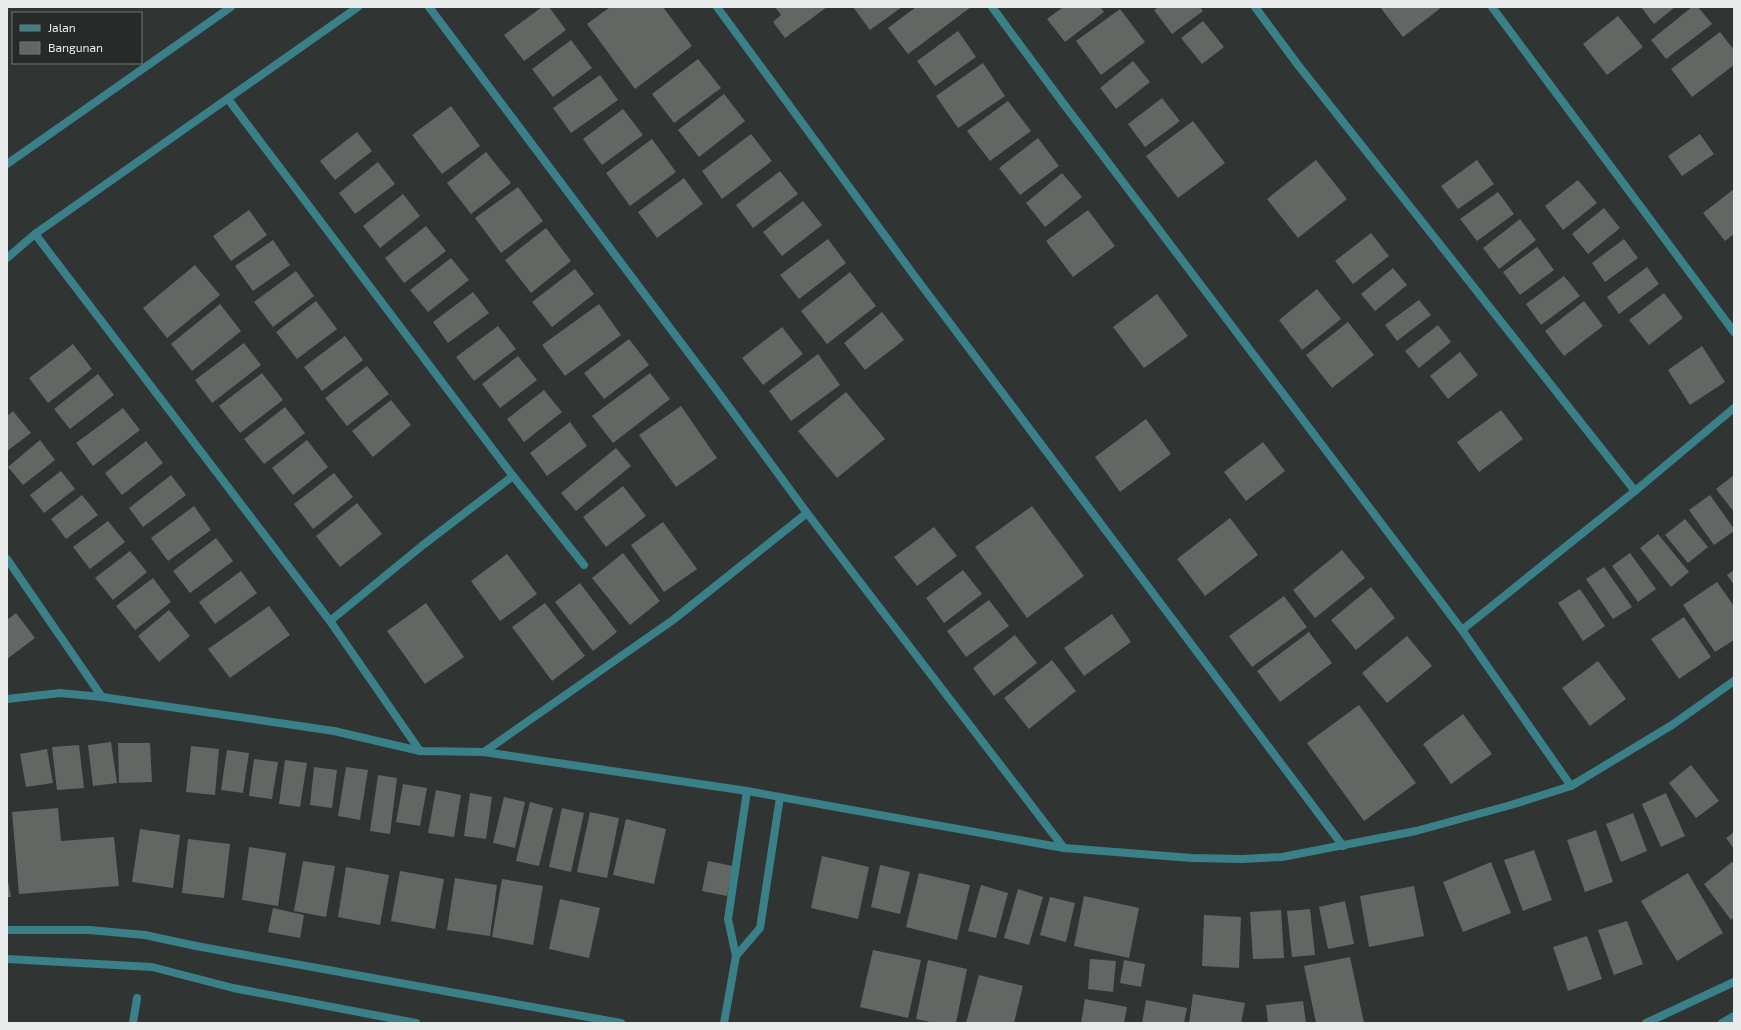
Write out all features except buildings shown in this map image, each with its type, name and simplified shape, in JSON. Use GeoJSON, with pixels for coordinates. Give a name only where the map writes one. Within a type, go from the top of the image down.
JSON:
{"type":"FeatureCollection","features":[{"type":"Feature","properties":{"kind":"street"},"geometry":{"type":"LineString","coordinates":[[7,164],[231,7]]}},
{"type":"Feature","properties":{"kind":"street"},"geometry":{"type":"LineString","coordinates":[[7,258],[35,234],[358,7]]}},
{"type":"Feature","properties":{"kind":"street"},"geometry":{"type":"LineString","coordinates":[[429,7],[807,513],[1064,848]]}},
{"type":"Feature","properties":{"kind":"street"},"geometry":{"type":"LineString","coordinates":[[717,7],[913,274],[1343,846]]}},
{"type":"Feature","properties":{"kind":"street"},"geometry":{"type":"LineString","coordinates":[[992,7],[1068,110],[1462,630],[1571,786]]}},
{"type":"Feature","properties":{"kind":"street"},"geometry":{"type":"LineString","coordinates":[[1255,7],[1298,65],[1635,491]]}},
{"type":"Feature","properties":{"kind":"street"},"geometry":{"type":"LineString","coordinates":[[1492,7],[1734,332]]}},
{"type":"Feature","properties":{"kind":"street"},"geometry":{"type":"LineString","coordinates":[[228,99],[514,476],[584,565]]}},
{"type":"Feature","properties":{"kind":"street"},"geometry":{"type":"LineString","coordinates":[[35,234],[330,621],[420,751]]}},
{"type":"Feature","properties":{"kind":"street"},"geometry":{"type":"LineString","coordinates":[[1462,630],[1635,491],[1734,408]]}},
{"type":"Feature","properties":{"kind":"street"},"geometry":{"type":"LineString","coordinates":[[330,621],[423,545],[514,476]]}},
{"type":"Feature","properties":{"kind":"street"},"geometry":{"type":"LineString","coordinates":[[484,752],[673,620],[807,513]]}},
{"type":"Feature","properties":{"kind":"street"},"geometry":{"type":"LineString","coordinates":[[7,559],[102,697]]}},
{"type":"Feature","properties":{"kind":"street"},"geometry":{"type":"LineString","coordinates":[[7,699],[60,693],[102,697],[334,731],[420,751],[484,752],[747,791],[1064,848],[1192,858],[1242,859],[1282,857],[1416,831],[1511,805],[1571,786],[1672,725],[1734,681]]}},
{"type":"Feature","properties":{"kind":"street"},"geometry":{"type":"LineString","coordinates":[[724,1023],[736,956],[728,919],[747,791]]}},
{"type":"Feature","properties":{"kind":"street"},"geometry":{"type":"LineString","coordinates":[[736,956],[760,928],[780,797]]}},
{"type":"Feature","properties":{"kind":"street"},"geometry":{"type":"LineString","coordinates":[[7,930],[89,930],[145,935],[196,946],[621,1023]]}},
{"type":"Feature","properties":{"kind":"street"},"geometry":{"type":"LineString","coordinates":[[7,959],[152,967],[233,988],[416,1023]]}},
{"type":"Feature","properties":{"kind":"street"},"geometry":{"type":"LineString","coordinates":[[1646,1023],[1734,982]]}},
{"type":"Feature","properties":{"kind":"street"},"geometry":{"type":"LineString","coordinates":[[133,1023],[137,998]]}},
{"type":"Feature","properties":{"kind":"street"},"geometry":{"type":"LineString","coordinates":[[1722,1023],[1734,1016]]}}]}
